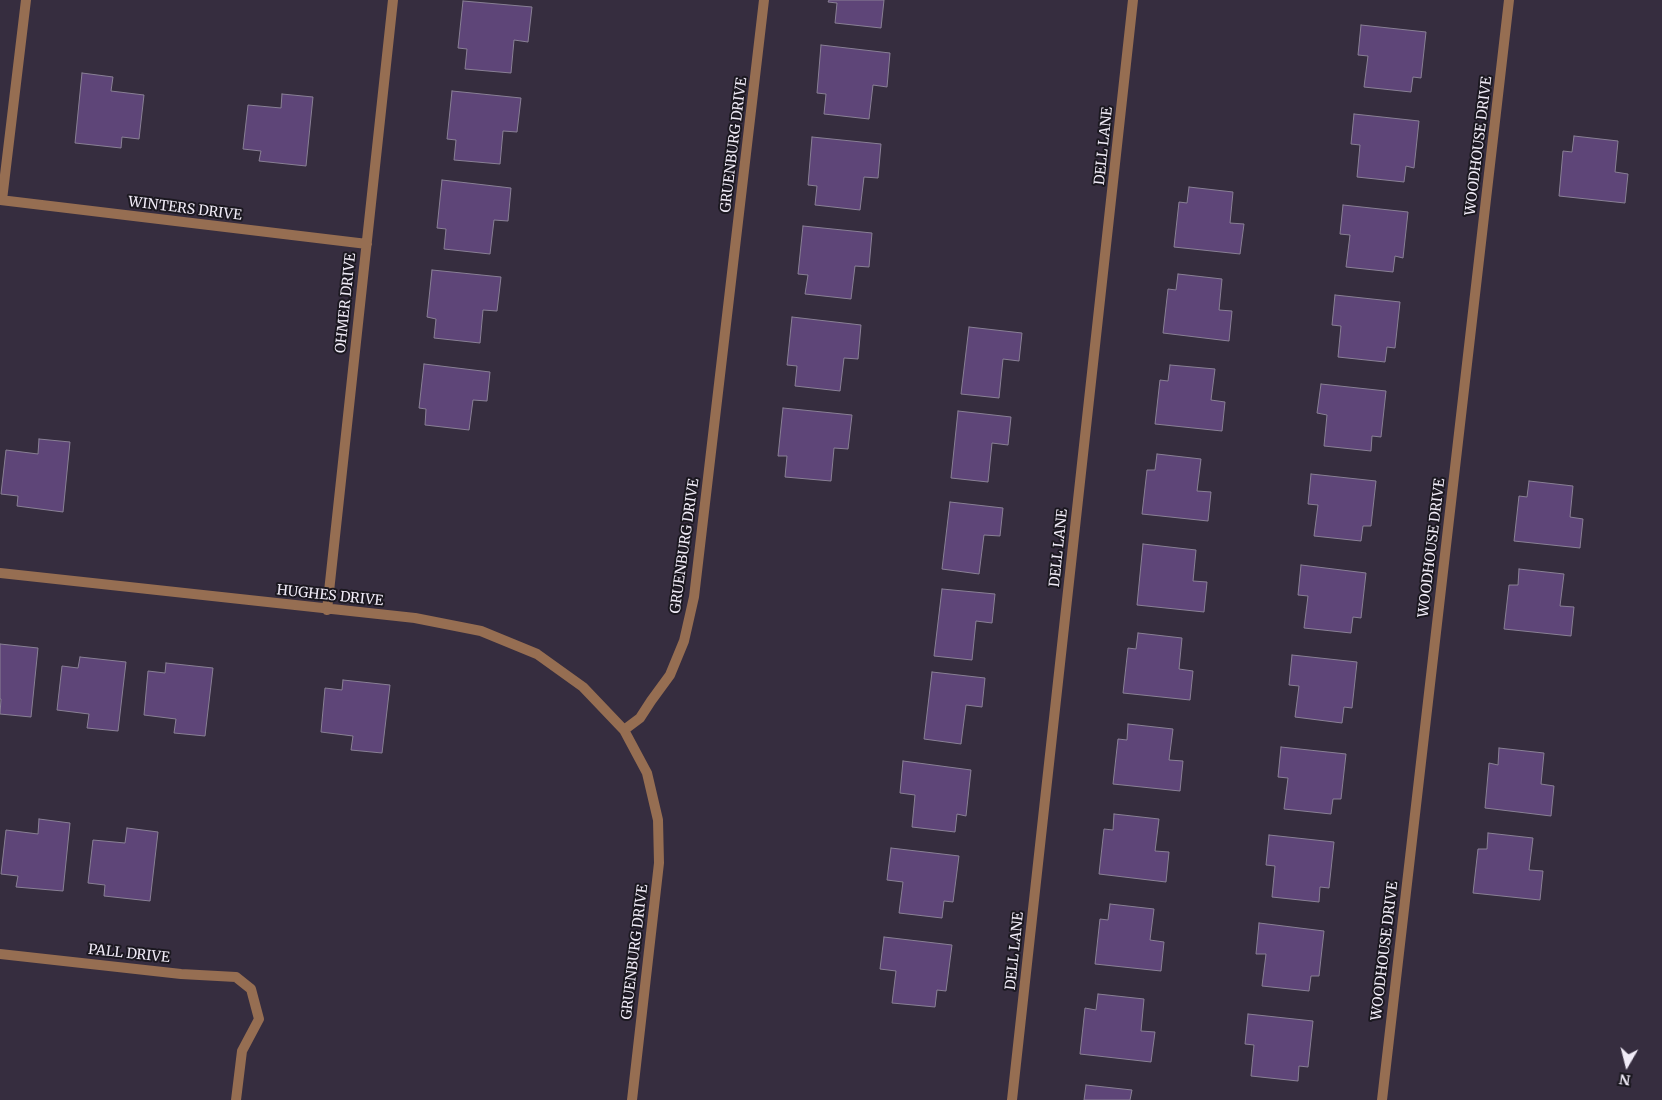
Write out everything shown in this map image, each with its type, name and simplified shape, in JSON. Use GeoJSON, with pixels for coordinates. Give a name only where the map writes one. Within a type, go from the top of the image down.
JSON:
{"type":"FeatureCollection","features":[{"type":"Feature","properties":{"kind":"street"},"geometry":{"type":"LineString","coordinates":[[1,200],[26,0]]}},
{"type":"Feature","properties":{"kind":"street","name":"OHMER DRIVE"},"geometry":{"type":"LineString","coordinates":[[327,610],[393,0]]}},
{"type":"Feature","properties":{"kind":"street","name":"GRUENBURG DRIVE"},"geometry":{"type":"LineString","coordinates":[[632,1100],[659,854],[658,820],[647,773],[624,730],[640,718],[670,675],[684,641],[694,598],[764,0]]}},
{"type":"Feature","properties":{"kind":"street","name":"DELL LANE"},"geometry":{"type":"LineString","coordinates":[[1012,1100],[1134,0]]}},
{"type":"Feature","properties":{"kind":"street","name":"WOODHOUSE DRIVE"},"geometry":{"type":"LineString","coordinates":[[1382,1100],[1509,0]]}},
{"type":"Feature","properties":{"kind":"street","name":"WINTERS DRIVE"},"geometry":{"type":"LineString","coordinates":[[1,200],[366,244]]}},
{"type":"Feature","properties":{"kind":"street","name":"HUGHES DRIVE"},"geometry":{"type":"LineString","coordinates":[[0,573],[327,610],[415,618],[481,631],[537,654],[583,687],[624,730]]}},
{"type":"Feature","properties":{"kind":"street","name":"PALL DRIVE"},"geometry":{"type":"LineString","coordinates":[[0,954],[181,974],[236,977],[251,989],[259,1019],[242,1051],[236,1100]]}},
{"type":"Feature","properties":{"kind":"building"},"geometry":{"type":"Polygon","coordinates":[[[829,0],[884,0],[881,28],[835,23],[837,3],[828,2],[829,0]]]}},
{"type":"Feature","properties":{"kind":"building"},"geometry":{"type":"Polygon","coordinates":[[[463,1],[532,7],[528,42],[514,40],[511,73],[465,69],[467,49],[458,48],[463,1]]]}},
{"type":"Feature","properties":{"kind":"building"},"geometry":{"type":"Polygon","coordinates":[[[1361,25],[1426,32],[1421,78],[1413,77],[1411,92],[1364,87],[1368,56],[1358,55],[1361,25]]]}},
{"type":"Feature","properties":{"kind":"building"},"geometry":{"type":"Polygon","coordinates":[[[821,45],[890,53],[887,87],[873,85],[869,119],[824,114],[826,94],[817,93],[821,45]]]}},
{"type":"Feature","properties":{"kind":"building"},"geometry":{"type":"Polygon","coordinates":[[[82,73],[113,77],[111,91],[144,95],[139,139],[122,137],[121,148],[75,143],[82,73]]]}},
{"type":"Feature","properties":{"kind":"building"},"geometry":{"type":"Polygon","coordinates":[[[452,91],[521,98],[517,132],[503,131],[500,164],[454,160],[456,140],[447,139],[452,91]]]}},
{"type":"Feature","properties":{"kind":"building"},"geometry":{"type":"Polygon","coordinates":[[[282,94],[313,97],[306,166],[259,161],[261,151],[243,149],[248,105],[281,108],[282,94]]]}},
{"type":"Feature","properties":{"kind":"building"},"geometry":{"type":"Polygon","coordinates":[[[1354,114],[1419,121],[1414,168],[1406,166],[1404,182],[1357,177],[1360,145],[1351,144],[1354,114]]]}},
{"type":"Feature","properties":{"kind":"building"},"geometry":{"type":"Polygon","coordinates":[[[1574,136],[1618,141],[1615,172],[1628,174],[1625,203],[1559,196],[1563,151],[1572,152],[1574,136]]]}},
{"type":"Feature","properties":{"kind":"building"},"geometry":{"type":"Polygon","coordinates":[[[812,137],[881,144],[878,178],[864,177],[860,210],[815,205],[817,186],[808,185],[812,137]]]}},
{"type":"Feature","properties":{"kind":"building"},"geometry":{"type":"Polygon","coordinates":[[[442,180],[511,188],[508,221],[494,220],[490,254],[444,249],[446,229],[437,228],[442,180]]]}},
{"type":"Feature","properties":{"kind":"building"},"geometry":{"type":"Polygon","coordinates":[[[1189,187],[1233,192],[1230,223],[1244,224],[1240,254],[1174,247],[1179,202],[1187,203],[1189,187]]]}},
{"type":"Feature","properties":{"kind":"building"},"geometry":{"type":"Polygon","coordinates":[[[1343,205],[1408,212],[1403,258],[1395,256],[1393,272],[1346,267],[1350,235],[1340,234],[1343,205]]]}},
{"type":"Feature","properties":{"kind":"building"},"geometry":{"type":"Polygon","coordinates":[[[803,226],[872,233],[869,267],[855,266],[851,299],[805,294],[808,275],[798,274],[803,226]]]}},
{"type":"Feature","properties":{"kind":"building"},"geometry":{"type":"Polygon","coordinates":[[[432,270],[501,277],[497,311],[483,310],[480,343],[434,338],[436,319],[427,317],[432,270]]]}},
{"type":"Feature","properties":{"kind":"building"},"geometry":{"type":"Polygon","coordinates":[[[1178,274],[1222,279],[1219,310],[1232,311],[1229,341],[1163,333],[1168,289],[1176,290],[1178,274]]]}},
{"type":"Feature","properties":{"kind":"building"},"geometry":{"type":"Polygon","coordinates":[[[1335,295],[1400,302],[1395,348],[1387,347],[1385,362],[1338,357],[1341,326],[1332,325],[1335,295]]]}},
{"type":"Feature","properties":{"kind":"building"},"geometry":{"type":"Polygon","coordinates":[[[792,317],[861,325],[858,359],[844,358],[840,391],[795,386],[797,366],[787,365],[792,317]]]}},
{"type":"Feature","properties":{"kind":"building"},"geometry":{"type":"Polygon","coordinates":[[[969,327],[1022,333],[1019,361],[1003,359],[999,398],[961,394],[969,327]]]}},
{"type":"Feature","properties":{"kind":"building"},"geometry":{"type":"Polygon","coordinates":[[[424,364],[490,372],[487,401],[473,400],[469,430],[425,425],[426,409],[419,408],[424,364]]]}},
{"type":"Feature","properties":{"kind":"building"},"geometry":{"type":"Polygon","coordinates":[[[1170,365],[1215,369],[1211,400],[1225,402],[1222,431],[1155,424],[1160,380],[1168,381],[1170,365]]]}},
{"type":"Feature","properties":{"kind":"building"},"geometry":{"type":"Polygon","coordinates":[[[1321,384],[1386,391],[1381,437],[1372,436],[1371,451],[1324,446],[1327,415],[1317,413],[1321,384]]]}},
{"type":"Feature","properties":{"kind":"building"},"geometry":{"type":"Polygon","coordinates":[[[783,408],[852,415],[848,449],[834,448],[831,481],[785,477],[787,456],[778,456],[783,408]]]}},
{"type":"Feature","properties":{"kind":"building"},"geometry":{"type":"Polygon","coordinates":[[[958,411],[1011,417],[1008,445],[992,443],[988,482],[951,478],[958,411]]]}},
{"type":"Feature","properties":{"kind":"building"},"geometry":{"type":"Polygon","coordinates":[[[39,439],[70,442],[63,512],[17,506],[18,496],[1,494],[6,450],[38,454],[39,439]]]}},
{"type":"Feature","properties":{"kind":"building"},"geometry":{"type":"Polygon","coordinates":[[[1157,454],[1201,459],[1197,491],[1211,492],[1208,521],[1142,514],[1147,470],[1155,470],[1157,454]]]}},
{"type":"Feature","properties":{"kind":"building"},"geometry":{"type":"Polygon","coordinates":[[[1311,474],[1376,481],[1371,526],[1363,526],[1361,541],[1314,536],[1318,505],[1308,504],[1311,474]]]}},
{"type":"Feature","properties":{"kind":"building"},"geometry":{"type":"Polygon","coordinates":[[[1529,481],[1573,486],[1570,517],[1583,519],[1580,548],[1514,541],[1519,496],[1527,497],[1529,481]]]}},
{"type":"Feature","properties":{"kind":"building"},"geometry":{"type":"Polygon","coordinates":[[[950,502],[1003,508],[1000,536],[984,535],[979,574],[942,569],[950,502]]]}},
{"type":"Feature","properties":{"kind":"building"},"geometry":{"type":"Polygon","coordinates":[[[1143,544],[1196,550],[1193,581],[1207,582],[1204,612],[1137,605],[1143,544]]]}},
{"type":"Feature","properties":{"kind":"building"},"geometry":{"type":"Polygon","coordinates":[[[1301,565],[1366,573],[1361,618],[1353,617],[1351,633],[1304,628],[1308,596],[1298,595],[1301,565]]]}},
{"type":"Feature","properties":{"kind":"building"},"geometry":{"type":"Polygon","coordinates":[[[1519,569],[1564,574],[1560,606],[1574,607],[1571,636],[1504,629],[1509,585],[1518,585],[1519,569]]]}},
{"type":"Feature","properties":{"kind":"building"},"geometry":{"type":"Polygon","coordinates":[[[942,589],[995,594],[992,623],[976,621],[972,660],[934,656],[942,589]]]}},
{"type":"Feature","properties":{"kind":"building"},"geometry":{"type":"Polygon","coordinates":[[[1138,633],[1182,638],[1179,669],[1193,671],[1190,700],[1123,693],[1128,648],[1136,649],[1138,633]]]}},
{"type":"Feature","properties":{"kind":"building"},"geometry":{"type":"Polygon","coordinates":[[[0,644],[38,648],[31,717],[0,714],[0,644]]]}},
{"type":"Feature","properties":{"kind":"building"},"geometry":{"type":"Polygon","coordinates":[[[1292,655],[1357,662],[1352,708],[1344,707],[1342,723],[1295,717],[1299,686],[1289,685],[1292,655]]]}},
{"type":"Feature","properties":{"kind":"building"},"geometry":{"type":"Polygon","coordinates":[[[80,657],[126,662],[118,731],[87,728],[89,714],[57,710],[62,666],[78,668],[80,657]]]}},
{"type":"Feature","properties":{"kind":"building"},"geometry":{"type":"Polygon","coordinates":[[[166,663],[213,668],[205,736],[174,733],[176,719],[144,715],[148,671],[165,673],[166,663]]]}},
{"type":"Feature","properties":{"kind":"building"},"geometry":{"type":"Polygon","coordinates":[[[932,672],[985,678],[982,707],[966,705],[961,744],[924,739],[932,672]]]}},
{"type":"Feature","properties":{"kind":"building"},"geometry":{"type":"Polygon","coordinates":[[[343,680],[390,685],[382,753],[351,750],[353,736],[321,732],[325,688],[342,690],[343,680]]]}},
{"type":"Feature","properties":{"kind":"building"},"geometry":{"type":"Polygon","coordinates":[[[1128,724],[1173,729],[1169,760],[1183,761],[1180,791],[1113,784],[1118,739],[1127,740],[1128,724]]]}},
{"type":"Feature","properties":{"kind":"building"},"geometry":{"type":"Polygon","coordinates":[[[1281,747],[1346,754],[1341,799],[1333,799],[1331,814],[1284,809],[1288,778],[1278,777],[1281,747]]]}},
{"type":"Feature","properties":{"kind":"building"},"geometry":{"type":"Polygon","coordinates":[[[1499,748],[1544,753],[1541,784],[1554,786],[1551,816],[1485,808],[1489,763],[1498,765],[1499,748]]]}},
{"type":"Feature","properties":{"kind":"building"},"geometry":{"type":"Polygon","coordinates":[[[903,761],[971,770],[966,816],[957,814],[955,832],[912,827],[915,795],[900,793],[903,761]]]}},
{"type":"Feature","properties":{"kind":"building"},"geometry":{"type":"Polygon","coordinates":[[[1114,814],[1159,819],[1155,851],[1169,852],[1166,882],[1099,874],[1104,829],[1113,830],[1114,814]]]}},
{"type":"Feature","properties":{"kind":"building"},"geometry":{"type":"Polygon","coordinates":[[[39,819],[70,823],[63,891],[16,887],[18,876],[1,874],[6,830],[38,834],[39,819]]]}},
{"type":"Feature","properties":{"kind":"building"},"geometry":{"type":"Polygon","coordinates":[[[127,828],[158,832],[150,901],[104,896],[105,885],[88,883],[93,840],[125,843],[127,828]]]}},
{"type":"Feature","properties":{"kind":"building"},"geometry":{"type":"Polygon","coordinates":[[[1488,833],[1533,838],[1529,870],[1543,871],[1540,900],[1473,893],[1478,849],[1487,849],[1488,833]]]}},
{"type":"Feature","properties":{"kind":"building"},"geometry":{"type":"Polygon","coordinates":[[[1269,835],[1334,842],[1329,888],[1320,887],[1319,902],[1272,897],[1275,866],[1266,865],[1269,835]]]}},
{"type":"Feature","properties":{"kind":"building"},"geometry":{"type":"Polygon","coordinates":[[[891,848],[959,856],[953,902],[944,901],[942,918],[899,913],[903,882],[887,880],[891,848]]]}},
{"type":"Feature","properties":{"kind":"building"},"geometry":{"type":"Polygon","coordinates":[[[1110,904],[1154,909],[1150,940],[1164,942],[1161,971],[1095,964],[1100,919],[1108,920],[1110,904]]]}},
{"type":"Feature","properties":{"kind":"building"},"geometry":{"type":"Polygon","coordinates":[[[1259,923],[1324,931],[1319,976],[1311,976],[1309,991],[1262,986],[1266,954],[1256,954],[1259,923]]]}},
{"type":"Feature","properties":{"kind":"building"},"geometry":{"type":"Polygon","coordinates":[[[884,937],[952,945],[946,991],[937,990],[935,1007],[892,1003],[896,971],[880,969],[884,937]]]}},
{"type":"Feature","properties":{"kind":"building"},"geometry":{"type":"Polygon","coordinates":[[[1098,994],[1144,999],[1141,1031],[1155,1032],[1151,1062],[1080,1054],[1085,1008],[1096,1010],[1098,994]]]}},
{"type":"Feature","properties":{"kind":"building"},"geometry":{"type":"Polygon","coordinates":[[[1248,1014],[1313,1021],[1308,1067],[1299,1066],[1298,1081],[1251,1076],[1254,1045],[1245,1044],[1248,1014]]]}},
{"type":"Feature","properties":{"kind":"building"},"geometry":{"type":"Polygon","coordinates":[[[1086,1085],[1132,1090],[1130,1100],[1084,1100],[1086,1085]]]}}]}
